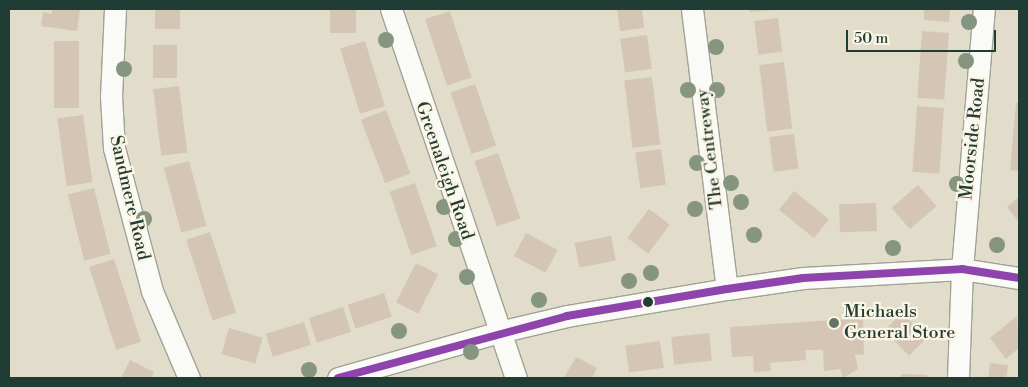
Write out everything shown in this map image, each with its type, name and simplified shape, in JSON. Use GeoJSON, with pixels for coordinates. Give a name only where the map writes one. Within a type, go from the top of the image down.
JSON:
{"type":"FeatureCollection","features":[{"type":"Feature","properties":{"kind":"street","name":"Sandmere Road"},"geometry":{"type":"LineString","coordinates":[[115,9],[111,96],[114,148],[152,291],[189,378]]}},
{"type":"Feature","properties":{"kind":"street","name":"Greenaleigh Road"},"geometry":{"type":"LineString","coordinates":[[391,9],[516,378]]}},
{"type":"Feature","properties":{"kind":"street","name":"The Centreway"},"geometry":{"type":"LineString","coordinates":[[692,9],[727,289]]}},
{"type":"Feature","properties":{"kind":"street","name":"Moorside Road"},"geometry":{"type":"LineString","coordinates":[[958,378],[962,269],[984,9]]}},
{"type":"Feature","properties":{"kind":"street"},"geometry":{"type":"LineString","coordinates":[[338,378],[499,332],[567,316],[727,289],[803,278],[962,269],[1019,278]]}},
{"type":"Feature","properties":{"kind":"building"},"geometry":{"type":"Polygon","coordinates":[[[52,9],[80,9],[77,31],[41,26],[43,12],[52,14],[52,9]]]}},
{"type":"Feature","properties":{"kind":"building"},"geometry":{"type":"Polygon","coordinates":[[[155,9],[180,9],[180,29],[155,29],[155,9]]]}},
{"type":"Feature","properties":{"kind":"building"},"geometry":{"type":"Polygon","coordinates":[[[330,9],[356,9],[356,33],[330,33],[330,9]]]}},
{"type":"Feature","properties":{"kind":"building"},"geometry":{"type":"Polygon","coordinates":[[[617,9],[642,9],[644,28],[620,31],[617,9]]]}},
{"type":"Feature","properties":{"kind":"building"},"geometry":{"type":"Polygon","coordinates":[[[749,9],[774,9],[774,10],[750,12],[749,9]]]}},
{"type":"Feature","properties":{"kind":"building"},"geometry":{"type":"Polygon","coordinates":[[[924,9],[950,9],[949,22],[924,20],[924,9]]]}},
{"type":"Feature","properties":{"kind":"building"},"geometry":{"type":"Polygon","coordinates":[[[450,11],[472,78],[447,86],[425,19],[450,11]]]}},
{"type":"Feature","properties":{"kind":"building"},"geometry":{"type":"Polygon","coordinates":[[[778,18],[782,52],[758,55],[754,21],[778,18]]]}},
{"type":"Feature","properties":{"kind":"building"},"geometry":{"type":"Polygon","coordinates":[[[922,31],[949,33],[944,100],[917,98],[922,31]]]}},
{"type":"Feature","properties":{"kind":"building"},"geometry":{"type":"Polygon","coordinates":[[[647,35],[652,69],[625,72],[620,39],[647,35]]]}},
{"type":"Feature","properties":{"kind":"building"},"geometry":{"type":"Polygon","coordinates":[[[54,41],[79,41],[79,108],[54,108],[54,41]]]}},
{"type":"Feature","properties":{"kind":"building"},"geometry":{"type":"Polygon","coordinates":[[[365,41],[385,106],[360,114],[340,49],[365,41]]]}},
{"type":"Feature","properties":{"kind":"building"},"geometry":{"type":"Polygon","coordinates":[[[153,45],[177,45],[177,78],[153,78],[153,45]]]}},
{"type":"Feature","properties":{"kind":"building"},"geometry":{"type":"Polygon","coordinates":[[[784,62],[792,129],[767,132],[759,65],[784,62]]]}},
{"type":"Feature","properties":{"kind":"building"},"geometry":{"type":"Polygon","coordinates":[[[652,77],[660,144],[632,148],[624,80],[652,77]]]}},
{"type":"Feature","properties":{"kind":"building"},"geometry":{"type":"Polygon","coordinates":[[[475,84],[496,145],[472,154],[450,92],[475,84]]]}},
{"type":"Feature","properties":{"kind":"building"},"geometry":{"type":"Polygon","coordinates":[[[179,86],[187,153],[161,156],[153,89],[179,86]]]}},
{"type":"Feature","properties":{"kind":"building"},"geometry":{"type":"Polygon","coordinates":[[[1016,103],[1019,103],[1019,171],[1010,170],[1016,103]]]}},
{"type":"Feature","properties":{"kind":"building"},"geometry":{"type":"Polygon","coordinates":[[[917,106],[944,108],[939,174],[912,172],[917,106]]]}},
{"type":"Feature","properties":{"kind":"building"},"geometry":{"type":"Polygon","coordinates":[[[386,110],[410,173],[385,183],[361,120],[386,110]]]}},
{"type":"Feature","properties":{"kind":"building"},"geometry":{"type":"Polygon","coordinates":[[[83,115],[92,182],[67,186],[57,119],[83,115]]]}},
{"type":"Feature","properties":{"kind":"building"},"geometry":{"type":"Polygon","coordinates":[[[794,134],[798,169],[773,172],[769,137],[794,134]]]}},
{"type":"Feature","properties":{"kind":"building"},"geometry":{"type":"Polygon","coordinates":[[[661,149],[666,185],[640,188],[635,153],[661,149]]]}},
{"type":"Feature","properties":{"kind":"building"},"geometry":{"type":"Polygon","coordinates":[[[498,153],[520,218],[497,226],[474,161],[498,153]]]}},
{"type":"Feature","properties":{"kind":"building"},"geometry":{"type":"Polygon","coordinates":[[[189,161],[206,226],[181,232],[164,168],[189,161]]]}},
{"type":"Feature","properties":{"kind":"building"},"geometry":{"type":"Polygon","coordinates":[[[415,183],[437,246],[411,255],[389,192],[415,183]]]}},
{"type":"Feature","properties":{"kind":"building"},"geometry":{"type":"Polygon","coordinates":[[[918,185],[936,206],[910,229],[892,208],[918,185]]]}},
{"type":"Feature","properties":{"kind":"building"},"geometry":{"type":"Polygon","coordinates":[[[94,188],[110,254],[84,261],[68,195],[94,188]]]}},
{"type":"Feature","properties":{"kind":"building"},"geometry":{"type":"Polygon","coordinates":[[[794,191],[829,219],[814,238],[779,210],[794,191]]]}},
{"type":"Feature","properties":{"kind":"building"},"geometry":{"type":"Polygon","coordinates":[[[1019,197],[1019,222],[1007,207],[1019,197]]]}},
{"type":"Feature","properties":{"kind":"building"},"geometry":{"type":"Polygon","coordinates":[[[876,203],[877,231],[840,232],[839,204],[876,203]]]}},
{"type":"Feature","properties":{"kind":"building"},"geometry":{"type":"Polygon","coordinates":[[[649,209],[670,225],[648,253],[627,238],[649,209]]]}},
{"type":"Feature","properties":{"kind":"building"},"geometry":{"type":"Polygon","coordinates":[[[210,232],[236,313],[212,321],[186,240],[210,232]]]}},
{"type":"Feature","properties":{"kind":"building"},"geometry":{"type":"Polygon","coordinates":[[[526,233],[558,250],[546,273],[514,256],[526,233]]]}},
{"type":"Feature","properties":{"kind":"building"},"geometry":{"type":"Polygon","coordinates":[[[611,236],[616,261],[579,268],[575,243],[611,236]]]}},
{"type":"Feature","properties":{"kind":"building"},"geometry":{"type":"Polygon","coordinates":[[[114,259],[141,342],[116,350],[89,267],[114,259]]]}},
{"type":"Feature","properties":{"kind":"building"},"geometry":{"type":"Polygon","coordinates":[[[416,263],[438,274],[418,314],[396,302],[416,263]]]}},
{"type":"Feature","properties":{"kind":"building"},"geometry":{"type":"Polygon","coordinates":[[[384,293],[392,317],[356,329],[348,305],[384,293]]]}},
{"type":"Feature","properties":{"kind":"building"},"geometry":{"type":"Polygon","coordinates":[[[343,307],[351,332],[317,343],[309,318],[343,307]]]}},
{"type":"Feature","properties":{"kind":"building"},"geometry":{"type":"Polygon","coordinates":[[[902,313],[927,338],[909,355],[884,331],[902,313]]]}},
{"type":"Feature","properties":{"kind":"building"},"geometry":{"type":"Polygon","coordinates":[[[1017,316],[1019,348],[1006,359],[990,338],[1017,316]]]}},
{"type":"Feature","properties":{"kind":"building"},"geometry":{"type":"Polygon","coordinates":[[[863,318],[864,355],[855,354],[858,369],[843,378],[840,369],[824,371],[823,350],[805,350],[806,360],[770,363],[771,371],[754,372],[753,356],[732,357],[730,327],[863,318]]]}},
{"type":"Feature","properties":{"kind":"building"},"geometry":{"type":"Polygon","coordinates":[[[304,322],[311,345],[273,357],[266,334],[304,322]]]}},
{"type":"Feature","properties":{"kind":"building"},"geometry":{"type":"Polygon","coordinates":[[[229,328],[263,338],[255,364],[222,354],[229,328]]]}},
{"type":"Feature","properties":{"kind":"building"},"geometry":{"type":"Polygon","coordinates":[[[709,333],[712,361],[674,365],[671,337],[709,333]]]}},
{"type":"Feature","properties":{"kind":"building"},"geometry":{"type":"Polygon","coordinates":[[[660,341],[664,368],[629,373],[625,346],[660,341]]]}},
{"type":"Feature","properties":{"kind":"building"},"geometry":{"type":"Polygon","coordinates":[[[576,357],[597,368],[592,378],[564,378],[576,357]]]}},
{"type":"Feature","properties":{"kind":"building"},"geometry":{"type":"Polygon","coordinates":[[[130,360],[154,372],[151,378],[121,378],[130,360]]]}},
{"type":"Feature","properties":{"kind":"building"},"geometry":{"type":"Polygon","coordinates":[[[990,363],[1008,365],[1007,378],[988,378],[990,363]]]}},
{"type":"Feature","properties":{"kind":"building"},"geometry":{"type":"Polygon","coordinates":[[[901,374],[927,375],[927,378],[901,378],[901,374]]]}},
{"type":"Feature","properties":{"kind":"transit line"},"geometry":{"type":"LineString","coordinates":[[338,378],[567,316],[727,289],[803,278],[962,269],[1019,278]]}},
{"type":"Feature","properties":{"kind":"place","name":"Michaels General Store"},"geometry":{"type":"Point","coordinates":[834,323]}}]}
